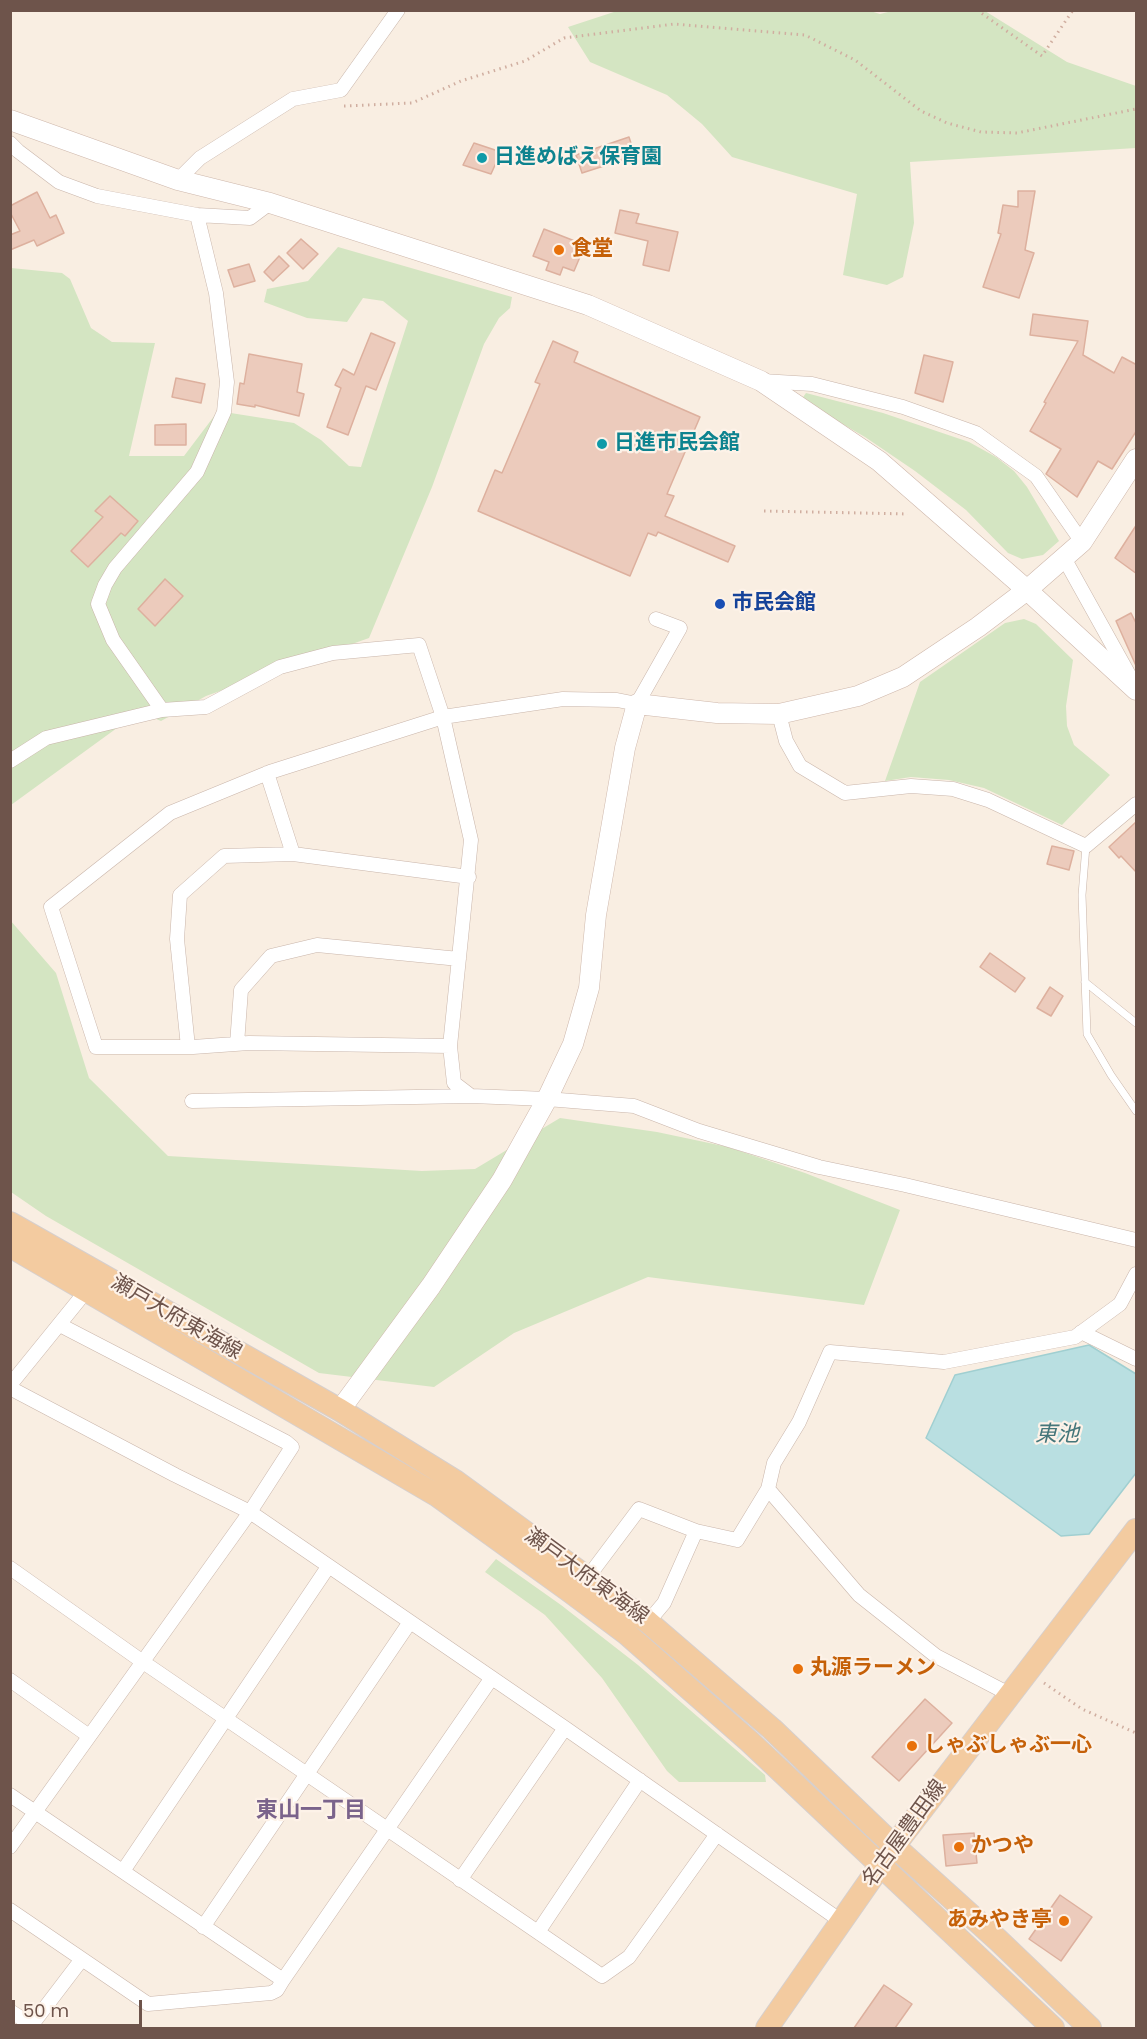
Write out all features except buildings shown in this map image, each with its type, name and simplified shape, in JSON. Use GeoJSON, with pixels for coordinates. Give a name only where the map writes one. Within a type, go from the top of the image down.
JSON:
{"type":"FeatureCollection","features":[{"type":"Feature","properties":{"kind":"main road","name":"瀬戸大府東海線"},"geometry":{"type":"LineString","coordinates":[[10,1223],[340,1410],[455,1481],[588,1577],[648,1622],[772,1729],[1090,2028]]}},
{"type":"Feature","properties":{"kind":"main road","name":"瀬戸大府東海線"},"geometry":{"type":"LineString","coordinates":[[10,1246],[438,1496],[562,1585],[627,1634],[741,1734],[1053,2028]]}},
{"type":"Feature","properties":{"kind":"main road","name":"名古屋豊田線"},"geometry":{"type":"LineString","coordinates":[[767,2028],[894,1846],[1137,1530]]}},
{"type":"Feature","properties":{"kind":"street"},"geometry":{"type":"LineString","coordinates":[[178,180],[200,158],[293,99],[341,90],[398,10]]}},
{"type":"Feature","properties":{"kind":"street"},"geometry":{"type":"LineString","coordinates":[[10,120],[178,180],[270,203],[588,305],[761,381],[879,461],[1137,690]]}},
{"type":"Feature","properties":{"kind":"street"},"geometry":{"type":"LineString","coordinates":[[10,143],[18,152],[59,182],[97,196],[197,215],[250,218],[270,203]]}},
{"type":"Feature","properties":{"kind":"street"},"geometry":{"type":"LineString","coordinates":[[162,710],[113,640],[98,604],[105,585],[116,568],[197,472],[224,412],[227,382],[216,293],[197,215]]}},
{"type":"Feature","properties":{"kind":"street"},"geometry":{"type":"LineString","coordinates":[[761,381],[812,384],[903,407],[976,433],[1036,476],[1082,542]]}},
{"type":"Feature","properties":{"kind":"street"},"geometry":{"type":"LineString","coordinates":[[450,1046],[237,1044],[188,1047],[96,1047],[51,907],[170,813],[267,773],[443,717],[562,699],[617,700],[717,713],[779,714],[858,696],[903,677],[978,627],[1027,590],[1082,542],[1137,459]]}},
{"type":"Feature","properties":{"kind":"street"},"geometry":{"type":"LineString","coordinates":[[1064,558],[1137,690]]}},
{"type":"Feature","properties":{"kind":"street"},"geometry":{"type":"LineString","coordinates":[[340,1410],[431,1286],[495,1190],[547,1100],[573,1044],[589,988],[598,904],[625,748],[637,704],[680,628],[656,619]]}},
{"type":"Feature","properties":{"kind":"street"},"geometry":{"type":"LineString","coordinates":[[10,761],[46,738],[162,710],[206,707],[280,667],[333,653],[419,645],[443,717],[471,840],[450,1046],[454,1083],[471,1096]]}},
{"type":"Feature","properties":{"kind":"street"},"geometry":{"type":"LineString","coordinates":[[779,714],[786,741],[800,766],[845,793],[911,786],[953,789],[988,800],[1086,846],[1137,804]]}},
{"type":"Feature","properties":{"kind":"street"},"geometry":{"type":"LineString","coordinates":[[267,773],[293,854]]}},
{"type":"Feature","properties":{"kind":"street"},"geometry":{"type":"LineString","coordinates":[[188,1047],[177,939],[180,895],[224,856],[293,854],[469,877]]}},
{"type":"Feature","properties":{"kind":"street"},"geometry":{"type":"LineString","coordinates":[[237,1044],[241,990],[271,956],[316,945],[459,959]]}},
{"type":"Feature","properties":{"kind":"street"},"geometry":{"type":"LineString","coordinates":[[192,1101],[471,1096],[634,1107],[699,1131],[819,1167],[1137,1240]]}},
{"type":"Feature","properties":{"kind":"street"},"geometry":{"type":"LineString","coordinates":[[588,1577],[639,1509],[696,1531],[737,1540],[768,1489],[774,1463],[799,1422],[830,1352],[944,1362],[1075,1337],[1120,1304],[1137,1274]]}},
{"type":"Feature","properties":{"kind":"street"},"geometry":{"type":"LineString","coordinates":[[87,1290],[10,1387],[175,1475],[250,1512],[841,1921]]}},
{"type":"Feature","properties":{"kind":"street"},"geometry":{"type":"LineString","coordinates":[[10,1847],[250,1512],[292,1447],[291,1444],[60,1324]]}},
{"type":"Feature","properties":{"kind":"street"},"geometry":{"type":"LineString","coordinates":[[1081,1332],[1137,1359]]}},
{"type":"Feature","properties":{"kind":"street"},"geometry":{"type":"LineString","coordinates":[[768,1489],[859,1595],[936,1656],[1009,1694]]}},
{"type":"Feature","properties":{"kind":"street"},"geometry":{"type":"LineString","coordinates":[[648,1622],[664,1603],[696,1531]]}},
{"type":"Feature","properties":{"kind":"street"},"geometry":{"type":"LineString","coordinates":[[123,1871],[328,1567]]}},
{"type":"Feature","properties":{"kind":"street"},"geometry":{"type":"LineString","coordinates":[[10,1568],[305,1774],[602,1976],[629,1956],[717,1834]]}},
{"type":"Feature","properties":{"kind":"street"},"geometry":{"type":"LineString","coordinates":[[203,1927],[410,1622]]}},
{"type":"Feature","properties":{"kind":"street"},"geometry":{"type":"LineString","coordinates":[[10,1910],[148,2004],[271,1993],[277,1990],[284,1980],[491,1678]]}},
{"type":"Feature","properties":{"kind":"street"},"geometry":{"type":"LineString","coordinates":[[10,1680],[89,1736]]}},
{"type":"Feature","properties":{"kind":"street"},"geometry":{"type":"LineString","coordinates":[[460,1880],[565,1728]]}},
{"type":"Feature","properties":{"kind":"street"},"geometry":{"type":"LineString","coordinates":[[538,1932],[640,1780]]}},
{"type":"Feature","properties":{"kind":"street"},"geometry":{"type":"LineString","coordinates":[[10,1795],[284,1980]]}},
{"type":"Feature","properties":{"kind":"street"},"geometry":{"type":"LineString","coordinates":[[10,2011],[28,2023],[34,2022],[82,1959]]}},
{"type":"Feature","properties":{"kind":"lane"},"geometry":{"type":"LineString","coordinates":[[1086,846],[1082,895],[1087,1034],[1111,1075],[1137,1111]]}},
{"type":"Feature","properties":{"kind":"lane"},"geometry":{"type":"LineString","coordinates":[[1085,982],[1137,1023]]}},
{"type":"Feature","properties":{"kind":"path"},"geometry":{"type":"LineString","coordinates":[[977,10],[1042,56],[1073,10]]}},
{"type":"Feature","properties":{"kind":"path"},"geometry":{"type":"LineString","coordinates":[[334,107],[412,103],[461,81],[525,61],[564,38],[674,24],[805,35],[855,60],[921,111],[947,123],[981,132],[1017,134],[1137,109]]}},
{"type":"Feature","properties":{"kind":"path"},"geometry":{"type":"LineString","coordinates":[[764,511],[908,513]]}},
{"type":"Feature","properties":{"kind":"path"},"geometry":{"type":"LineString","coordinates":[[1027,1671],[1082,1710],[1137,1733]]}},
{"type":"Feature","properties":{"kind":"green space"},"geometry":{"type":"Polygon","coordinates":[[[620,10],[867,10],[880,14],[896,10],[985,11],[1067,62],[1136,86],[1136,148],[910,162],[914,223],[903,277],[887,285],[843,275],[857,194],[732,157],[702,124],[667,95],[590,62],[568,27],[620,10]]]}},
{"type":"Feature","properties":{"kind":"green space"},"geometry":{"type":"Polygon","coordinates":[[[338,247],[512,297],[510,308],[499,318],[484,344],[432,487],[369,638],[206,696],[161,721],[139,712],[11,805],[11,268],[62,273],[70,279],[91,328],[112,342],[155,343],[129,456],[184,456],[218,411],[294,423],[321,440],[349,466],[361,467],[408,321],[383,301],[363,298],[347,322],[307,318],[264,302],[267,289],[308,281],[338,247]]]}},
{"type":"Feature","properties":{"kind":"green space"},"geometry":{"type":"Polygon","coordinates":[[[806,393],[883,413],[969,442],[996,457],[1014,471],[1027,487],[1059,541],[1043,555],[1022,559],[1008,553],[966,510],[915,471],[865,437],[801,400],[806,393]]]}},
{"type":"Feature","properties":{"kind":"green space"},"geometry":{"type":"Polygon","coordinates":[[[1024,619],[1036,624],[1073,660],[1066,706],[1067,726],[1074,745],[1110,775],[1062,825],[984,788],[949,780],[911,777],[885,781],[920,682],[1005,623],[1024,619]]]}},
{"type":"Feature","properties":{"kind":"green space"},"geometry":{"type":"Polygon","coordinates":[[[10,920],[56,973],[89,1078],[168,1156],[422,1171],[475,1169],[560,1118],[657,1132],[728,1147],[805,1173],[900,1210],[864,1305],[648,1277],[514,1333],[434,1387],[319,1373],[46,1216],[11,1192],[10,920]]]}},
{"type":"Feature","properties":{"kind":"green space"},"geometry":{"type":"Polygon","coordinates":[[[496,1559],[561,1605],[638,1665],[765,1775],[766,1782],[679,1782],[667,1771],[602,1678],[545,1615],[485,1572],[496,1559]]]}},
{"type":"Feature","properties":{"kind":"water","name":"東池"},"geometry":{"type":"Polygon","coordinates":[[[1089,1345],[1136,1374],[1136,1473],[1089,1534],[1061,1536],[926,1438],[955,1375],[1089,1345]]]}},
{"type":"Feature","properties":{"kind":"place","name":"日進めばえ保育園"},"geometry":{"type":"Point","coordinates":[482,158]}},
{"type":"Feature","properties":{"kind":"place","name":"食堂"},"geometry":{"type":"Point","coordinates":[559,250]}},
{"type":"Feature","properties":{"kind":"place","name":"日進市民会館"},"geometry":{"type":"Point","coordinates":[602,444]}},
{"type":"Feature","properties":{"kind":"place","name":"市民会館"},"geometry":{"type":"Point","coordinates":[720,604]}},
{"type":"Feature","properties":{"kind":"place","name":"丸源ラーメン"},"geometry":{"type":"Point","coordinates":[798,1669]}},
{"type":"Feature","properties":{"kind":"place","name":"しゃぶしゃぶ一心"},"geometry":{"type":"Point","coordinates":[912,1746]}},
{"type":"Feature","properties":{"kind":"place","name":"かつや"},"geometry":{"type":"Point","coordinates":[959,1847]}},
{"type":"Feature","properties":{"kind":"place","name":"あみやき亭"},"geometry":{"type":"Point","coordinates":[1064,1921]}},
{"type":"Feature","properties":{"kind":"district","name":"東山一丁目"},"geometry":{"type":"Point","coordinates":[311,1811]}}]}
